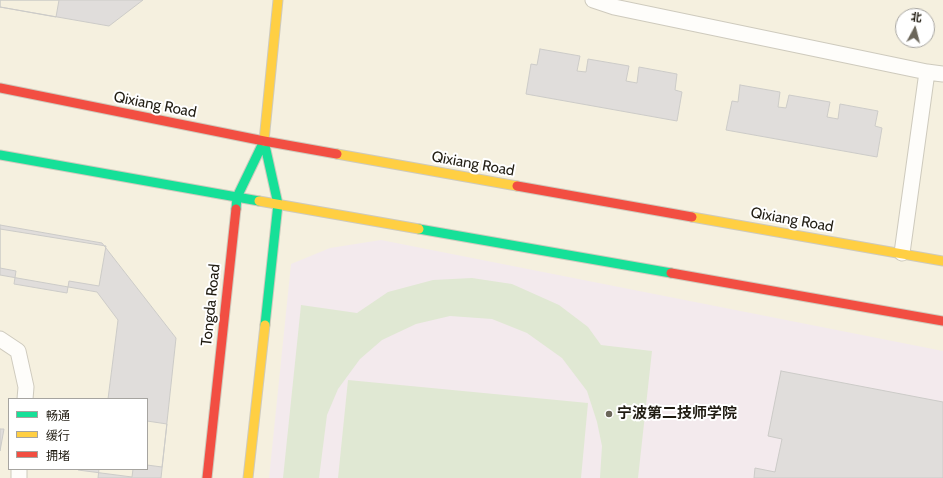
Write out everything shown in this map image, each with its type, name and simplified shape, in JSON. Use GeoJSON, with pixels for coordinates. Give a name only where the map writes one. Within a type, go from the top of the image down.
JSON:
{"type":"FeatureCollection","features":[{"type":"Feature","properties":{"kind":"street","name":"Tongda Road"},"geometry":{"type":"LineString","coordinates":[[248,478],[278,204],[264,141],[278,0]]}},
{"type":"Feature","properties":{"kind":"street","name":"Qixiang Road"},"geometry":{"type":"LineString","coordinates":[[0,88],[264,141],[943,261]]}},
{"type":"Feature","properties":{"kind":"street","name":"Tongda Road"},"geometry":{"type":"LineString","coordinates":[[207,478],[237,197],[264,141]]}},
{"type":"Feature","properties":{"kind":"street"},"geometry":{"type":"LineString","coordinates":[[0,155],[943,321]]}},
{"type":"Feature","properties":{"kind":"lane"},"geometry":{"type":"LineString","coordinates":[[593,0],[622,9],[927,72],[943,74]]}},
{"type":"Feature","properties":{"kind":"lane"},"geometry":{"type":"LineString","coordinates":[[902,253],[927,72]]}},
{"type":"Feature","properties":{"kind":"lane"},"geometry":{"type":"LineString","coordinates":[[0,339],[18,351],[26,387],[25,398]]}},
{"type":"Feature","properties":{"kind":"shaded area","name":"宁波第二技师学院"},"geometry":{"type":"Polygon","coordinates":[[[381,240],[943,351],[943,478],[269,478],[291,264],[330,248],[381,240]]]}},
{"type":"Feature","properties":{"kind":"green space"},"geometry":{"type":"Polygon","coordinates":[[[472,278],[512,284],[559,305],[588,327],[601,345],[652,351],[638,478],[600,478],[602,446],[597,422],[587,391],[562,358],[527,333],[492,319],[450,316],[416,324],[382,340],[360,359],[338,389],[327,415],[319,478],[283,478],[301,305],[357,313],[388,292],[433,280],[472,278]]]}},
{"type":"Feature","properties":{"kind":"green space"},"geometry":{"type":"Polygon","coordinates":[[[348,380],[588,403],[581,478],[338,478],[348,380]]]}},
{"type":"Feature","properties":{"kind":"building"},"geometry":{"type":"Polygon","coordinates":[[[0,0],[59,0],[56,17],[0,7],[0,0]]]}},
{"type":"Feature","properties":{"kind":"building"},"geometry":{"type":"Polygon","coordinates":[[[0,0],[143,0],[109,26],[0,7],[0,0]]]}},
{"type":"Feature","properties":{"kind":"building"},"geometry":{"type":"Polygon","coordinates":[[[540,49],[580,56],[577,71],[586,72],[588,59],[629,66],[626,81],[637,83],[639,67],[677,74],[675,90],[682,92],[677,121],[526,94],[531,64],[537,65],[540,49]]]}},
{"type":"Feature","properties":{"kind":"building"},"geometry":{"type":"Polygon","coordinates":[[[740,85],[780,92],[778,107],[786,108],[789,95],[830,102],[827,117],[838,119],[840,104],[878,111],[875,126],[882,128],[877,157],[726,130],[732,101],[738,102],[740,85]]]}},
{"type":"Feature","properties":{"kind":"building"},"geometry":{"type":"Polygon","coordinates":[[[0,225],[102,243],[176,338],[161,478],[98,478],[99,470],[148,470],[148,398],[108,398],[118,320],[97,292],[0,275],[0,225]]]}},
{"type":"Feature","properties":{"kind":"building"},"geometry":{"type":"Polygon","coordinates":[[[0,229],[106,246],[99,286],[69,281],[67,293],[14,284],[16,271],[0,268],[0,229]]]}},
{"type":"Feature","properties":{"kind":"building"},"geometry":{"type":"Polygon","coordinates":[[[781,371],[943,402],[943,478],[754,478],[755,468],[775,472],[782,439],[768,436],[781,371]]]}},
{"type":"Feature","properties":{"kind":"building"},"geometry":{"type":"Polygon","coordinates":[[[148,421],[167,424],[162,467],[148,465],[148,421]]]}},
{"type":"Feature","properties":{"kind":"building"},"geometry":{"type":"Polygon","coordinates":[[[0,429],[4,429],[0,451],[0,429]]]}},
{"type":"Feature","properties":{"kind":"building"},"geometry":{"type":"Polygon","coordinates":[[[78,470],[133,470],[132,477],[78,470]]]}},
{"type":"Feature","properties":{"kind":"traffic: fast"},"geometry":{"type":"LineString","coordinates":[[236,209],[237,197],[264,141],[278,204],[265,325]]}},
{"type":"Feature","properties":{"kind":"traffic: fast"},"geometry":{"type":"LineString","coordinates":[[0,155],[259,201]]}},
{"type":"Feature","properties":{"kind":"traffic: fast"},"geometry":{"type":"LineString","coordinates":[[419,229],[671,273]]}},
{"type":"Feature","properties":{"kind":"traffic: slow"},"geometry":{"type":"LineString","coordinates":[[264,141],[278,0]]}},
{"type":"Feature","properties":{"kind":"traffic: slow"},"geometry":{"type":"LineString","coordinates":[[337,154],[517,186]]}},
{"type":"Feature","properties":{"kind":"traffic: slow"},"geometry":{"type":"LineString","coordinates":[[259,201],[419,229]]}},
{"type":"Feature","properties":{"kind":"traffic: slow"},"geometry":{"type":"LineString","coordinates":[[692,217],[943,261]]}},
{"type":"Feature","properties":{"kind":"traffic: slow"},"geometry":{"type":"LineString","coordinates":[[248,478],[265,325]]}},
{"type":"Feature","properties":{"kind":"traffic: jam"},"geometry":{"type":"LineString","coordinates":[[0,88],[264,141],[337,154]]}},
{"type":"Feature","properties":{"kind":"traffic: jam"},"geometry":{"type":"LineString","coordinates":[[517,186],[692,217]]}},
{"type":"Feature","properties":{"kind":"traffic: jam"},"geometry":{"type":"LineString","coordinates":[[207,478],[236,209]]}},
{"type":"Feature","properties":{"kind":"traffic: jam"},"geometry":{"type":"LineString","coordinates":[[671,273],[943,321]]}},
{"type":"Feature","properties":{"kind":"place","name":"宁波第二技师学院"},"geometry":{"type":"Point","coordinates":[609,414]}}]}
